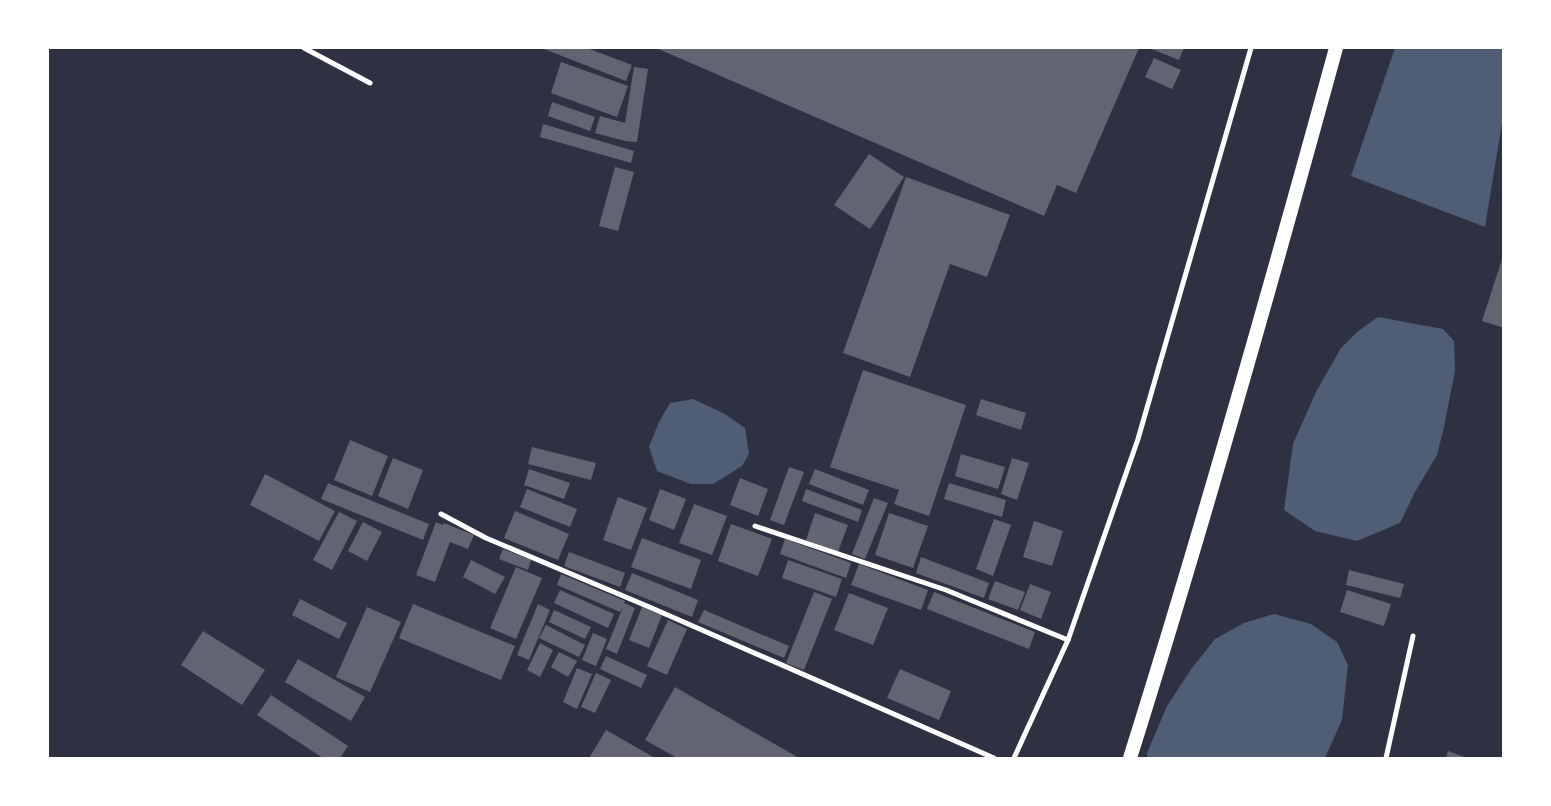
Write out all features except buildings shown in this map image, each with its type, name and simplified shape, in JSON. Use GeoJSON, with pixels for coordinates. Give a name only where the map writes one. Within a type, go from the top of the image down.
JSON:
{"type":"FeatureCollection","features":[{"type":"Feature","properties":{"kind":"highway"},"geometry":{"type":"LineString","coordinates":[[1130,758],[1168,640],[1336,48]]}},
{"type":"Feature","properties":{"kind":"street"},"geometry":{"type":"LineString","coordinates":[[304,48],[370,84]]}},
{"type":"Feature","properties":{"kind":"street"},"geometry":{"type":"LineString","coordinates":[[1014,758],[1068,640],[1138,439],[1251,48]]}},
{"type":"Feature","properties":{"kind":"street"},"geometry":{"type":"LineString","coordinates":[[441,514],[486,538],[654,609],[994,758]]}},
{"type":"Feature","properties":{"kind":"street"},"geometry":{"type":"LineString","coordinates":[[755,526],[946,590],[1068,640]]}},
{"type":"Feature","properties":{"kind":"street"},"geometry":{"type":"LineString","coordinates":[[1386,758],[1413,636]]}},
{"type":"Feature","properties":{"kind":"water"},"geometry":{"type":"Polygon","coordinates":[[[1395,48],[1503,48],[1503,117],[1485,227],[1351,176],[1395,48]]]}},
{"type":"Feature","properties":{"kind":"water"},"geometry":{"type":"Polygon","coordinates":[[[1378,317],[1443,329],[1454,341],[1455,371],[1437,455],[1415,492],[1400,523],[1357,541],[1315,531],[1284,510],[1293,444],[1316,392],[1341,348],[1357,332],[1378,317]]]}},
{"type":"Feature","properties":{"kind":"water"},"geometry":{"type":"Polygon","coordinates":[[[693,399],[725,414],[745,428],[749,454],[742,466],[713,484],[691,484],[657,471],[649,447],[659,422],[670,403],[693,399]]]}},
{"type":"Feature","properties":{"kind":"water"},"geometry":{"type":"Polygon","coordinates":[[[1274,614],[1311,624],[1337,642],[1348,665],[1342,720],[1325,758],[1147,758],[1147,753],[1167,706],[1192,668],[1215,639],[1244,623],[1274,614]]]}}]}
